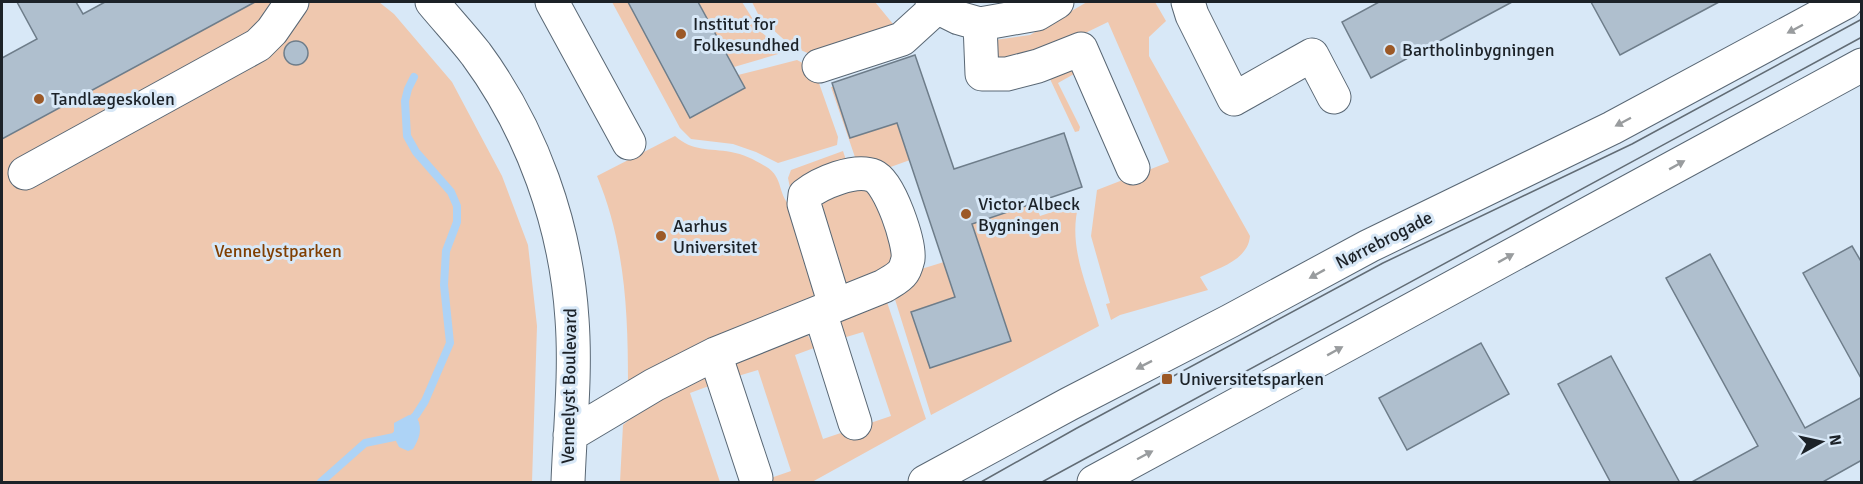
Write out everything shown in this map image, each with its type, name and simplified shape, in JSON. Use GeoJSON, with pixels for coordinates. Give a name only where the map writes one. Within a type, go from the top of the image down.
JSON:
{"type":"FeatureCollection","features":[{"type":"Feature","properties":{"kind":"main road"},"geometry":{"type":"LineString","coordinates":[[25,173],[258,45],[272,31],[292,2]]}},
{"type":"Feature","properties":{"kind":"main road","name":"Vennelyst Boulevard"},"geometry":{"type":"LineString","coordinates":[[432,2],[476,54],[512,112],[541,174],[550,202],[564,260],[572,321],[573,357],[568,483]]}},
{"type":"Feature","properties":{"kind":"main road"},"geometry":{"type":"LineString","coordinates":[[552,2],[629,143]]}},
{"type":"Feature","properties":{"kind":"main road"},"geometry":{"type":"LineString","coordinates":[[819,66],[902,39],[934,4],[959,18],[980,24],[1037,14],[1057,2]]}},
{"type":"Feature","properties":{"kind":"main road"},"geometry":{"type":"LineString","coordinates":[[1188,2],[1192,15],[1234,99],[1312,55],[1334,97]]}},
{"type":"Feature","properties":{"kind":"main road","name":"Nørrebrogade"},"geometry":{"type":"LineString","coordinates":[[925,483],[1069,404],[1240,316],[1369,246],[1612,128],[1846,2]]}},
{"type":"Feature","properties":{"kind":"main road"},"geometry":{"type":"LineString","coordinates":[[980,24],[982,74],[1007,74],[1038,66],[1081,49],[1132,168]]}},
{"type":"Feature","properties":{"kind":"main road"},"geometry":{"type":"LineString","coordinates":[[1094,483],[1862,65]]}},
{"type":"Feature","properties":{"kind":"main road"},"geometry":{"type":"LineString","coordinates":[[570,435],[654,385],[715,354],[827,308],[855,423]]}},
{"type":"Feature","properties":{"kind":"main road"},"geometry":{"type":"LineString","coordinates":[[715,354],[756,478]]}},
{"type":"Feature","properties":{"kind":"green space","name":"Vennelystparken"},"geometry":{"type":"Polygon","coordinates":[[[254,2],[379,2],[394,14],[452,82],[502,176],[528,245],[537,326],[532,482],[2,482],[2,139],[254,2]]]}},
{"type":"Feature","properties":{"kind":"green space"},"geometry":{"type":"Polygon","coordinates":[[[612,2],[628,2],[690,118],[745,88],[738,75],[797,60],[814,69],[838,137],[837,145],[778,163],[733,144],[691,139],[680,128],[612,2]]]}},
{"type":"Feature","properties":{"kind":"green space"},"geometry":{"type":"Polygon","coordinates":[[[698,2],[742,2],[761,32],[785,52],[734,67],[698,2]]]}},
{"type":"Feature","properties":{"kind":"green space"},"geometry":{"type":"Polygon","coordinates":[[[752,2],[875,2],[898,30],[810,54],[791,46],[760,18],[752,2]]]}},
{"type":"Feature","properties":{"kind":"green space"},"geometry":{"type":"Polygon","coordinates":[[[1087,2],[1155,2],[1166,21],[1149,37],[1149,56],[1250,236],[1244,251],[1238,257],[1200,277],[1208,290],[1120,315],[1111,320],[1106,304],[1110,303],[1091,236],[1097,190],[1169,162],[1108,22],[1042,54],[997,60],[995,40],[1030,35],[1087,2]]]}},
{"type":"Feature","properties":{"kind":"green space"},"geometry":{"type":"Polygon","coordinates":[[[1072,67],[1074,74],[1058,83],[1080,127],[1079,131],[1075,132],[1050,79],[1072,67]]]}},
{"type":"Feature","properties":{"kind":"green space"},"geometry":{"type":"Polygon","coordinates":[[[831,87],[833,87],[850,138],[897,123],[910,160],[885,169],[857,163],[831,87]]]}},
{"type":"Feature","properties":{"kind":"green space"},"geometry":{"type":"Polygon","coordinates":[[[675,136],[688,145],[744,156],[761,164],[776,176],[785,199],[795,210],[820,299],[628,383],[623,278],[614,227],[597,176],[675,136]]]}},
{"type":"Feature","properties":{"kind":"green space"},"geometry":{"type":"Polygon","coordinates":[[[843,151],[848,166],[791,193],[788,178],[791,170],[843,151]]]}},
{"type":"Feature","properties":{"kind":"green space"},"geometry":{"type":"Polygon","coordinates":[[[871,183],[898,267],[844,286],[816,205],[827,193],[871,183]]]}},
{"type":"Feature","properties":{"kind":"green space"},"geometry":{"type":"Polygon","coordinates":[[[1035,203],[1040,216],[1079,203],[1075,234],[1077,250],[1099,326],[931,415],[893,293],[918,270],[944,262],[955,297],[911,312],[930,368],[1010,341],[972,224],[1035,203]]]}},
{"type":"Feature","properties":{"kind":"green space"},"geometry":{"type":"Polygon","coordinates":[[[887,302],[926,419],[812,482],[759,482],[791,471],[758,370],[738,376],[735,358],[799,330],[808,335],[814,348],[795,355],[823,439],[891,416],[863,332],[843,338],[838,321],[887,302]]]}},
{"type":"Feature","properties":{"kind":"green space"},"geometry":{"type":"Polygon","coordinates":[[[704,375],[709,386],[690,393],[720,482],[620,482],[623,425],[642,409],[704,375]]]}},
{"type":"Feature","properties":{"kind":"water"},"geometry":{"type":"Polygon","coordinates":[[[409,415],[417,418],[420,430],[413,449],[408,451],[399,447],[394,437],[394,423],[409,415]]]}},
{"type":"Feature","properties":{"kind":"building","name":"Tandlægeskolen"},"geometry":{"type":"Polygon","coordinates":[[[17,2],[76,2],[83,14],[105,2],[255,2],[2,139],[2,58],[37,39],[17,2]]]}},
{"type":"Feature","properties":{"kind":"building","name":"Institut for Folkesundhed"},"geometry":{"type":"Polygon","coordinates":[[[628,2],[698,2],[745,88],[690,118],[628,2]]]}},
{"type":"Feature","properties":{"kind":"building","name":"Bartholinbygningen"},"geometry":{"type":"Polygon","coordinates":[[[1379,2],[1512,2],[1371,78],[1342,22],[1379,2]]]}},
{"type":"Feature","properties":{"kind":"building","name":"Bartholinbygningen"},"geometry":{"type":"Polygon","coordinates":[[[1591,2],[1719,2],[1620,55],[1591,2]]]}},
{"type":"Feature","properties":{"kind":"building"},"geometry":{"type":"Polygon","coordinates":[[[296,41],[305,44],[308,53],[305,62],[296,65],[287,62],[284,53],[287,44],[296,41]]]}},
{"type":"Feature","properties":{"kind":"building","name":"Victor Albeck Bygningen"},"geometry":{"type":"Polygon","coordinates":[[[915,55],[954,169],[1064,133],[1082,187],[972,224],[1011,341],[930,368],[911,312],[955,297],[897,123],[850,138],[832,83],[915,55]]]}},
{"type":"Feature","properties":{"kind":"building"},"geometry":{"type":"Polygon","coordinates":[[[1852,246],[1862,263],[1862,380],[1803,273],[1852,246]]]}},
{"type":"Feature","properties":{"kind":"building"},"geometry":{"type":"Polygon","coordinates":[[[1710,254],[1805,428],[1862,397],[1862,460],[1821,483],[1690,483],[1758,446],[1666,278],[1710,254]]]}},
{"type":"Feature","properties":{"kind":"building"},"geometry":{"type":"Polygon","coordinates":[[[1481,343],[1509,394],[1407,450],[1379,398],[1481,343]]]}},
{"type":"Feature","properties":{"kind":"building"},"geometry":{"type":"Polygon","coordinates":[[[1611,356],[1680,483],[1611,483],[1558,384],[1611,356]]]}},
{"type":"Feature","properties":{"kind":"waterway"},"geometry":{"type":"LineString","coordinates":[[321,482],[365,443],[394,437],[416,415],[425,401],[450,343],[444,285],[446,251],[457,222],[457,206],[451,192],[416,152],[407,136],[405,101],[414,77]]}},
{"type":"Feature","properties":{"kind":"tram line"},"geometry":{"type":"LineString","coordinates":[[981,482],[1383,263],[1632,144],[1862,19]]}},
{"type":"Feature","properties":{"kind":"tram line"},"geometry":{"type":"LineString","coordinates":[[1042,482],[1862,37]]}},
{"type":"Feature","properties":{"kind":"place","name":"Institut for Folkesundhed"},"geometry":{"type":"Point","coordinates":[681,34]}},
{"type":"Feature","properties":{"kind":"place","name":"Bartholinbygningen"},"geometry":{"type":"Point","coordinates":[1390,50]}},
{"type":"Feature","properties":{"kind":"place","name":"Tandlægeskolen"},"geometry":{"type":"Point","coordinates":[39,99]}},
{"type":"Feature","properties":{"kind":"place","name":"Victor Albeck Bygningen"},"geometry":{"type":"Point","coordinates":[966,214]}},
{"type":"Feature","properties":{"kind":"place","name":"Aarhus Universitet"},"geometry":{"type":"Point","coordinates":[661,236]}},
{"type":"Feature","properties":{"kind":"place","name":"Universitetsparken"},"geometry":{"type":"Point","coordinates":[1167,379]}}]}
